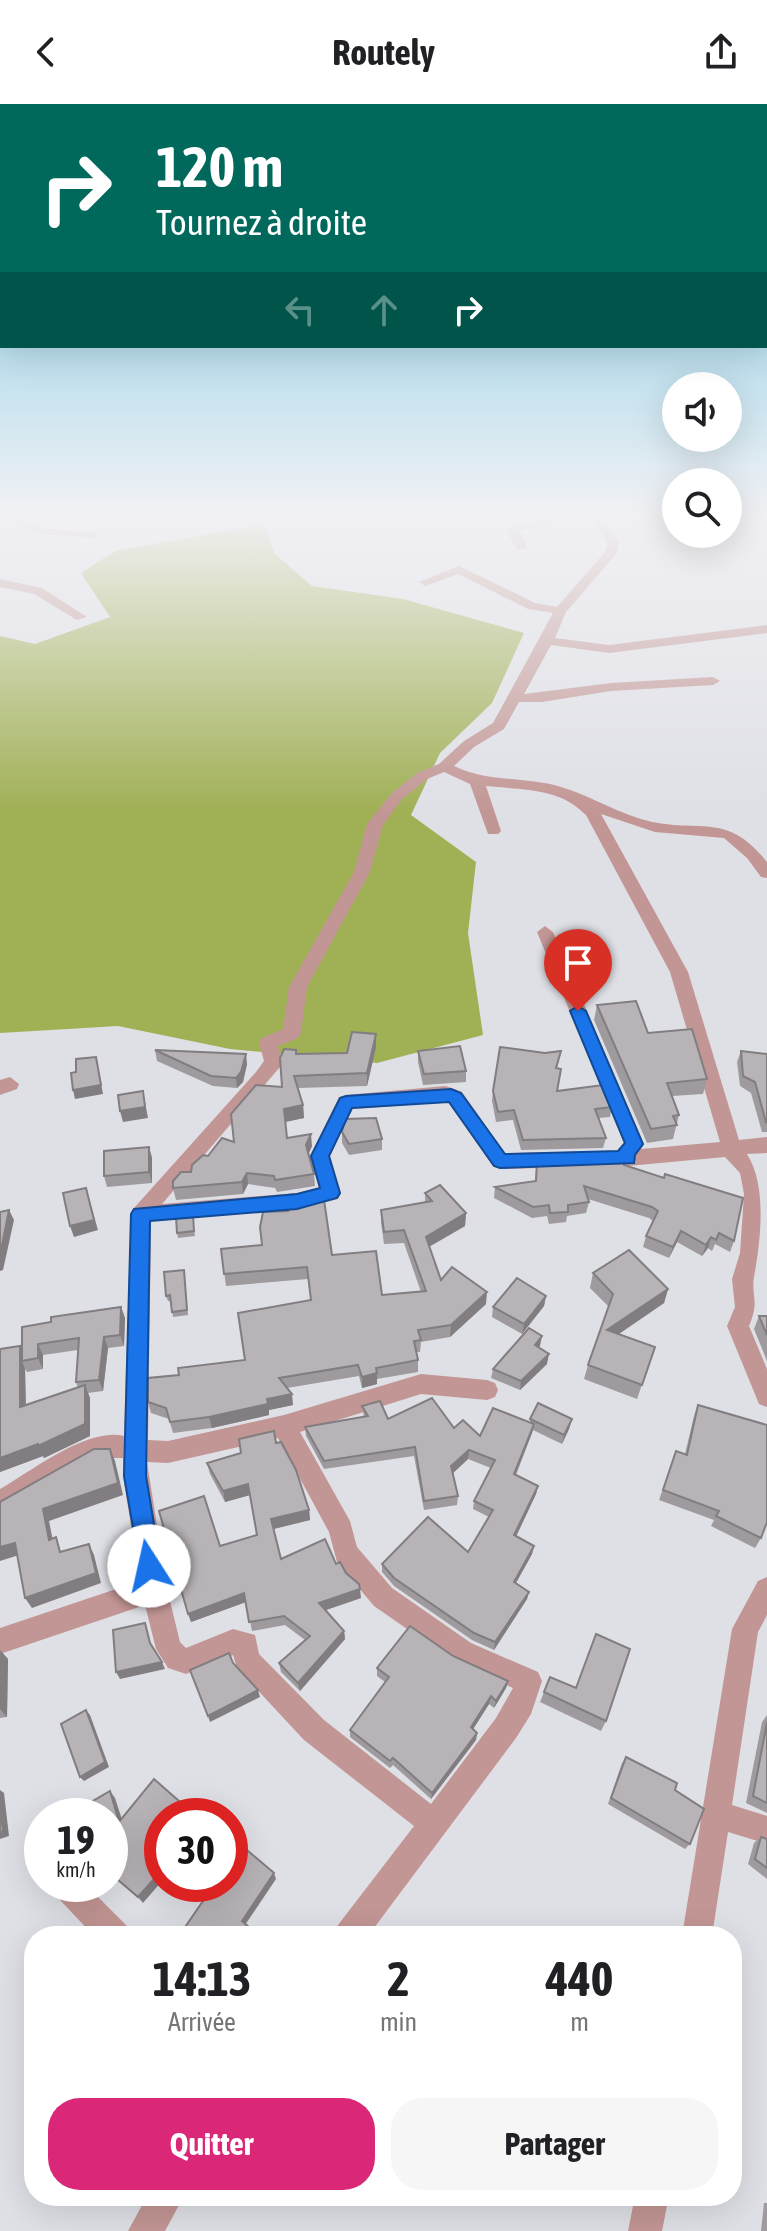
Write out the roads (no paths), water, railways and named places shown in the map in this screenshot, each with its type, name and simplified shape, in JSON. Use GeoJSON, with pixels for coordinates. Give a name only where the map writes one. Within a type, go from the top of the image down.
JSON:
{"type":"FeatureCollection","features":[{"type":"Feature","properties":{"kind":"street"},"geometry":{"type":"LineString","coordinates":[[76,614],[81,617]]}},
{"type":"Feature","properties":{"kind":"street"},"geometry":{"type":"LineString","coordinates":[[435,1825],[314,1730],[246,1659],[246,1644],[239,1641],[186,1661],[177,1659],[169,1649],[136,1494],[141,1214],[263,1077],[273,1062],[268,1043],[292,1033],[298,987],[362,872],[375,824],[397,796],[422,776],[444,767],[469,744],[499,726],[559,614]]}},
{"type":"Feature","properties":{"kind":"street"},"geometry":{"type":"LineString","coordinates":[[547,641],[609,649],[766,630]]}},
{"type":"Feature","properties":{"kind":"street"},"geometry":{"type":"LineString","coordinates":[[515,698],[542,698],[611,687],[713,681]]}},
{"type":"Feature","properties":{"kind":"street"},"geometry":{"type":"LineString","coordinates":[[444,767],[477,781],[546,789],[654,827],[717,830],[741,840],[767,873]]}},
{"type":"Feature","properties":{"kind":"street"},"geometry":{"type":"LineString","coordinates":[[477,781],[493,831]]}},
{"type":"Feature","properties":{"kind":"street"},"geometry":{"type":"LineString","coordinates":[[582,801],[593,813],[679,972],[727,1125],[731,1150],[750,1170],[754,1194],[751,1253],[743,1279],[746,1307],[738,1326],[767,1396]]}},
{"type":"Feature","properties":{"kind":"street"},"geometry":{"type":"LineString","coordinates":[[545,932],[634,1144],[625,1154],[628,1158]]}},
{"type":"Feature","properties":{"kind":"street"},"geometry":{"type":"LineString","coordinates":[[141,1214],[297,1201],[331,1193],[320,1156],[346,1102],[445,1093],[455,1097],[500,1161],[628,1158],[767,1145]]}},
{"type":"Feature","properties":{"kind":"street"},"geometry":{"type":"LineString","coordinates":[[0,1502],[95,1447],[116,1445],[168,1452],[284,1426],[421,1384],[487,1390]]}},
{"type":"Feature","properties":{"kind":"street"},"geometry":{"type":"LineString","coordinates":[[284,1426],[341,1529],[346,1553],[383,1597],[462,1652],[529,1681],[521,1704],[506,1728],[357,1926]]}},
{"type":"Feature","properties":{"kind":"street"},"geometry":{"type":"LineString","coordinates":[[0,1641],[154,1589]]}},
{"type":"Feature","properties":{"kind":"street"},"geometry":{"type":"LineString","coordinates":[[699,1926],[745,1629],[767,1590]]}},
{"type":"Feature","properties":{"kind":"street"},"geometry":{"type":"LineString","coordinates":[[718,1815],[767,1830]]}},
{"type":"Feature","properties":{"kind":"street"},"geometry":{"type":"LineString","coordinates":[[82,1902],[105,1926]]}},
{"type":"Feature","properties":{"kind":"street"},"geometry":{"type":"LineString","coordinates":[[145,2231],[161,2206]]}},
{"type":"Feature","properties":{"kind":"street"},"geometry":{"type":"LineString","coordinates":[[645,2231],[650,2206]]}}]}
